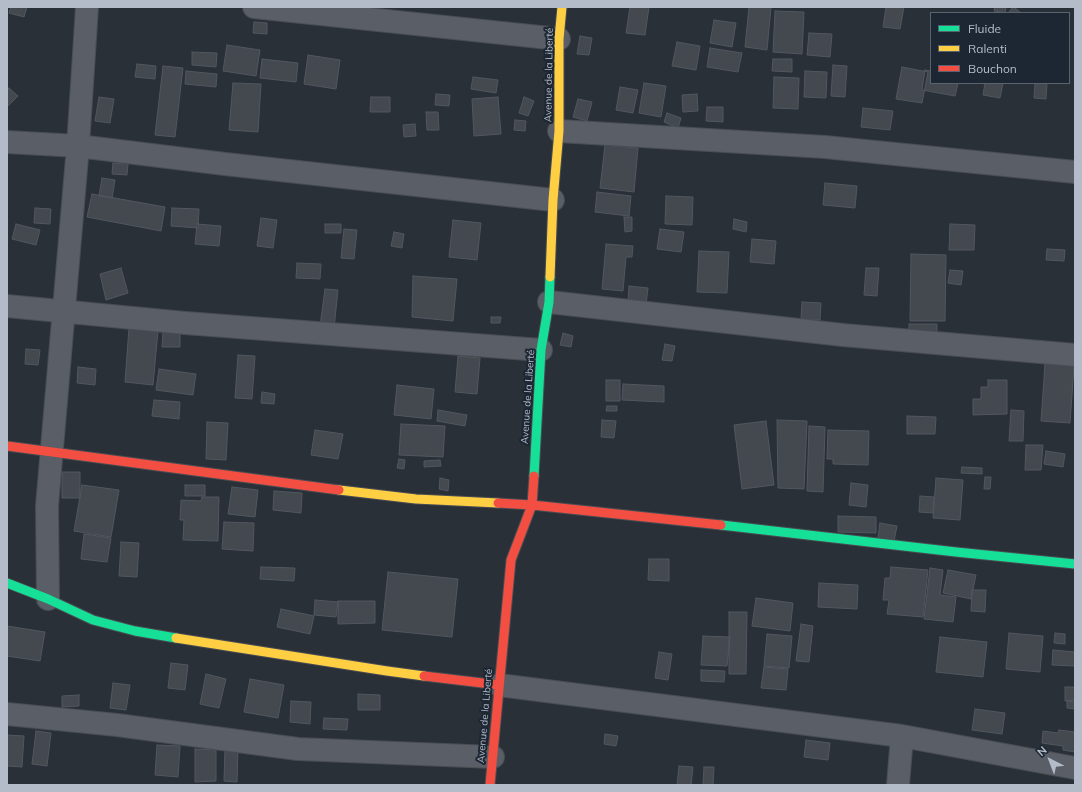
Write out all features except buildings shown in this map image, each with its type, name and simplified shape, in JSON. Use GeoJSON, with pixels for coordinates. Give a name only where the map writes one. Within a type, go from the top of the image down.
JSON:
{"type":"FeatureCollection","features":[{"type":"Feature","properties":{"kind":"street"},"geometry":{"type":"LineString","coordinates":[[48,598],[47,506],[78,146],[87,7]]}},
{"type":"Feature","properties":{"kind":"street"},"geometry":{"type":"LineString","coordinates":[[254,7],[560,39]]}},
{"type":"Feature","properties":{"kind":"street","name":"Avenue de la Liberté"},"geometry":{"type":"LineString","coordinates":[[490,785],[511,560],[532,505],[541,350],[549,302],[552,200],[558,131],[562,7]]}},
{"type":"Feature","properties":{"kind":"street"},"geometry":{"type":"LineString","coordinates":[[558,131],[825,147],[1075,172]]}},
{"type":"Feature","properties":{"kind":"street"},"geometry":{"type":"LineString","coordinates":[[7,142],[78,146],[233,165],[552,200]]}},
{"type":"Feature","properties":{"kind":"street"},"geometry":{"type":"LineString","coordinates":[[549,302],[843,336],[1075,355]]}},
{"type":"Feature","properties":{"kind":"street"},"geometry":{"type":"LineString","coordinates":[[7,306],[185,323],[541,350]]}},
{"type":"Feature","properties":{"kind":"street"},"geometry":{"type":"LineString","coordinates":[[7,446],[416,499],[532,505],[1075,564]]}},
{"type":"Feature","properties":{"kind":"street"},"geometry":{"type":"LineString","coordinates":[[7,583],[48,598],[93,620],[135,631],[387,670],[902,736],[1075,768]]}},
{"type":"Feature","properties":{"kind":"street"},"geometry":{"type":"LineString","coordinates":[[7,714],[117,725],[298,749],[493,757]]}},
{"type":"Feature","properties":{"kind":"street"},"geometry":{"type":"LineString","coordinates":[[898,785],[902,736]]}},
{"type":"Feature","properties":{"kind":"traffic: fast"},"geometry":{"type":"LineString","coordinates":[[534,476],[541,350],[549,302],[550,277]]}},
{"type":"Feature","properties":{"kind":"traffic: fast"},"geometry":{"type":"LineString","coordinates":[[721,525],[1075,564]]}},
{"type":"Feature","properties":{"kind":"traffic: fast"},"geometry":{"type":"LineString","coordinates":[[7,583],[48,599],[93,620],[135,631],[176,638]]}},
{"type":"Feature","properties":{"kind":"traffic: slow"},"geometry":{"type":"LineString","coordinates":[[550,277],[553,200],[559,131],[559,39],[562,7]]}},
{"type":"Feature","properties":{"kind":"traffic: slow"},"geometry":{"type":"LineString","coordinates":[[339,490],[416,499],[498,503]]}},
{"type":"Feature","properties":{"kind":"traffic: slow"},"geometry":{"type":"LineString","coordinates":[[176,638],[424,676]]}},
{"type":"Feature","properties":{"kind":"traffic: jam"},"geometry":{"type":"LineString","coordinates":[[7,446],[339,490]]}},
{"type":"Feature","properties":{"kind":"traffic: jam"},"geometry":{"type":"LineString","coordinates":[[490,785],[511,560],[532,505],[534,476]]}},
{"type":"Feature","properties":{"kind":"traffic: jam"},"geometry":{"type":"LineString","coordinates":[[498,503],[532,505],[721,525]]}},
{"type":"Feature","properties":{"kind":"traffic: jam"},"geometry":{"type":"LineString","coordinates":[[424,676],[499,685]]}}]}
